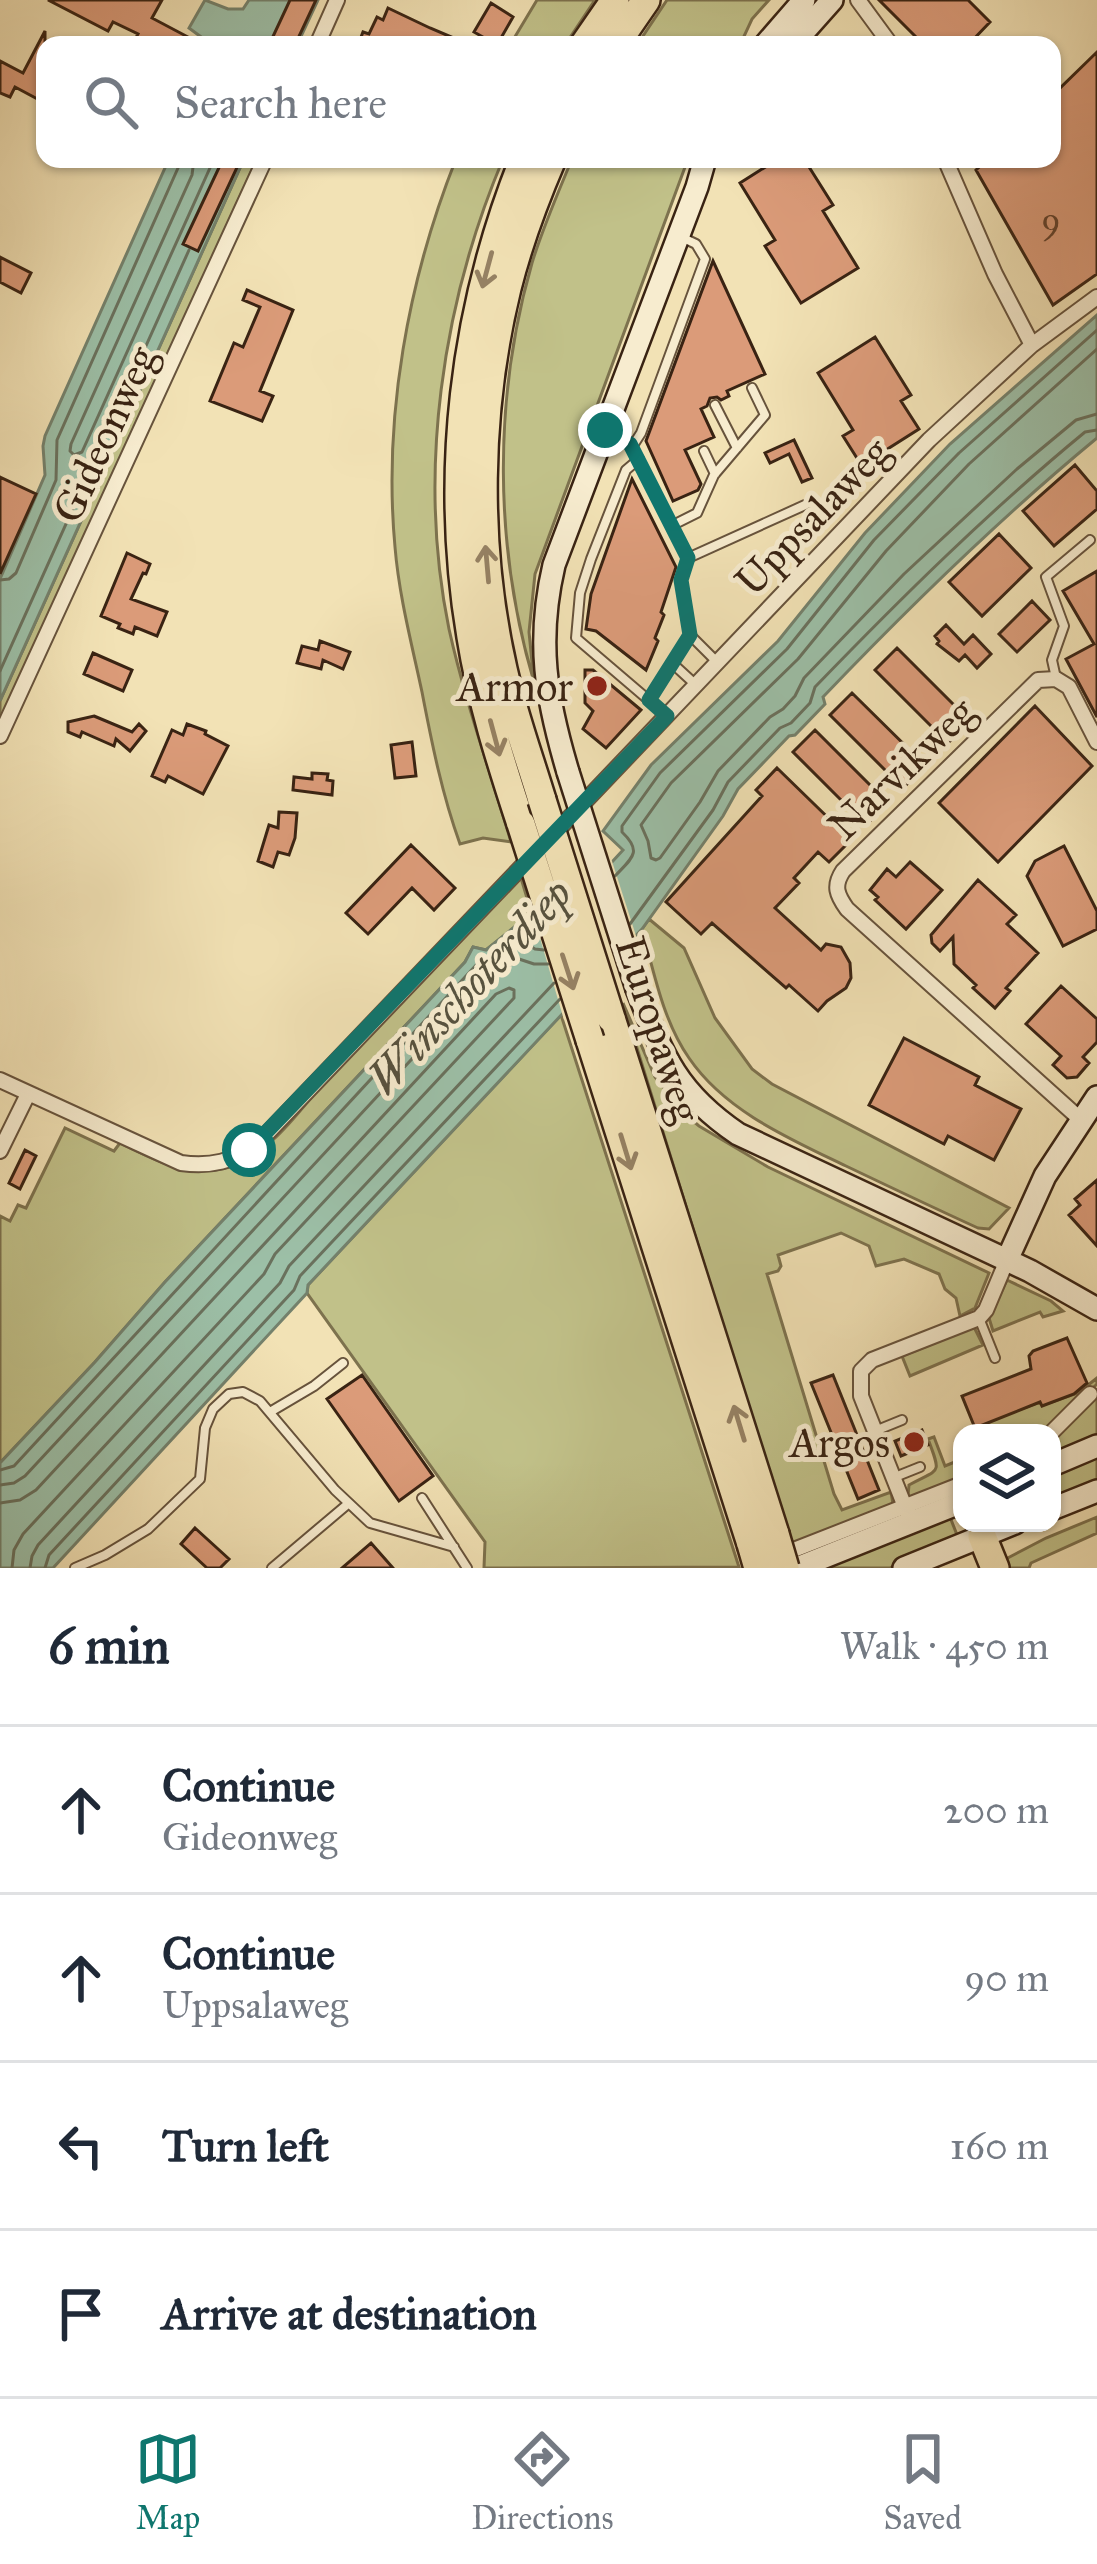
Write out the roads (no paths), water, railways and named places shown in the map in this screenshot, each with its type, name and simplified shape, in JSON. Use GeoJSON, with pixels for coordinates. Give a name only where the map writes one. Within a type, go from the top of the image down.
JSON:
{"type":"FeatureCollection","features":[{"type":"Feature","properties":{"kind":"highway"},"geometry":{"type":"LineString","coordinates":[[590,36],[615,0]]}},
{"type":"Feature","properties":{"kind":"highway"},"geometry":{"type":"LineString","coordinates":[[621,36],[646,0]]}},
{"type":"Feature","properties":{"kind":"highway","name":"Europaweg"},"geometry":{"type":"LineString","coordinates":[[520,168],[479,301],[465,382],[458,480],[471,642],[520,824],[758,1554],[785,1568]]}},
{"type":"Feature","properties":{"kind":"highway","name":"Europaweg"},"geometry":{"type":"LineString","coordinates":[[548,168],[507,289],[489,392],[483,498],[487,571],[503,669],[611,1018],[758,1554]]}},
{"type":"Feature","properties":{"kind":"highway"},"geometry":{"type":"LineString","coordinates":[[972,1538],[995,1568]]}},
{"type":"Feature","properties":{"kind":"street"},"geometry":{"type":"LineString","coordinates":[[320,36],[337,0]]}},
{"type":"Feature","properties":{"kind":"street"},"geometry":{"type":"LineString","coordinates":[[773,36],[804,0]]}},
{"type":"Feature","properties":{"kind":"street"},"geometry":{"type":"LineString","coordinates":[[800,36],[832,0]]}},
{"type":"Feature","properties":{"kind":"street"},"geometry":{"type":"LineString","coordinates":[[858,0],[884,36]]}},
{"type":"Feature","properties":{"kind":"street","name":"Gideonweg"},"geometry":{"type":"LineString","coordinates":[[0,736],[261,168]]}},
{"type":"Feature","properties":{"kind":"street"},"geometry":{"type":"LineString","coordinates":[[704,168],[554,566],[545,612],[545,679],[553,722],[637,989],[672,1071],[721,1123],[1058,1285],[1097,1309]]}},
{"type":"Feature","properties":{"kind":"street"},"geometry":{"type":"LineString","coordinates":[[949,168],[1032,345]]}},
{"type":"Feature","properties":{"kind":"street","name":"Uppsalaweg"},"geometry":{"type":"LineString","coordinates":[[28,1094],[181,1163],[217,1164],[258,1143],[929,440],[1032,345],[1097,297]]}},
{"type":"Feature","properties":{"kind":"street","name":"Narvikweg"},"geometry":{"type":"LineString","coordinates":[[1056,680],[1038,680],[842,871],[836,894],[1080,1119]]}},
{"type":"Feature","properties":{"kind":"street"},"geometry":{"type":"LineString","coordinates":[[1056,680],[1070,687],[1097,742]]}},
{"type":"Feature","properties":{"kind":"street"},"geometry":{"type":"LineString","coordinates":[[0,1080],[28,1094],[0,1151]]}},
{"type":"Feature","properties":{"kind":"street"},"geometry":{"type":"LineString","coordinates":[[908,1515],[860,1390],[863,1366],[979,1318],[986,1310],[1045,1176],[1097,1096]]}},
{"type":"Feature","properties":{"kind":"street"},"geometry":{"type":"LineString","coordinates":[[1060,1424],[1090,1394]]}},
{"type":"Feature","properties":{"kind":"street"},"geometry":{"type":"LineString","coordinates":[[1061,1461],[1097,1446]]}},
{"type":"Feature","properties":{"kind":"street"},"geometry":{"type":"LineString","coordinates":[[797,1568],[953,1489]]}},
{"type":"Feature","properties":{"kind":"street"},"geometry":{"type":"LineString","coordinates":[[1061,1506],[1097,1492]]}},
{"type":"Feature","properties":{"kind":"street"},"geometry":{"type":"LineString","coordinates":[[758,1554],[953,1505]]}},
{"type":"Feature","properties":{"kind":"street"},"geometry":{"type":"LineString","coordinates":[[904,1568],[972,1538]]}},
{"type":"Feature","properties":{"kind":"lane"},"geometry":{"type":"LineString","coordinates":[[632,447],[705,259],[696,244],[678,236]]}},
{"type":"Feature","properties":{"kind":"lane"},"geometry":{"type":"LineString","coordinates":[[673,526],[697,513],[715,474],[765,415],[752,388]]}},
{"type":"Feature","properties":{"kind":"lane"},"geometry":{"type":"LineString","coordinates":[[715,405],[736,448]]}},
{"type":"Feature","properties":{"kind":"lane"},"geometry":{"type":"LineString","coordinates":[[605,430],[632,447],[673,526],[688,558],[681,580],[690,635],[718,663]]}},
{"type":"Feature","properties":{"kind":"lane"},"geometry":{"type":"LineString","coordinates":[[704,451],[715,474]]}},
{"type":"Feature","properties":{"kind":"lane"},"geometry":{"type":"LineString","coordinates":[[639,460],[626,470],[591,559],[580,593],[576,638],[667,716]]}},
{"type":"Feature","properties":{"kind":"lane"},"geometry":{"type":"LineString","coordinates":[[688,558],[806,505]]}},
{"type":"Feature","properties":{"kind":"lane"},"geometry":{"type":"LineString","coordinates":[[1056,680],[1052,660],[1064,626],[1046,578],[1090,540]]}},
{"type":"Feature","properties":{"kind":"lane"},"geometry":{"type":"LineString","coordinates":[[649,700],[690,635]]}},
{"type":"Feature","properties":{"kind":"lane"},"geometry":{"type":"LineString","coordinates":[[672,663],[696,686]]}},
{"type":"Feature","properties":{"kind":"lane"},"geometry":{"type":"LineString","coordinates":[[979,1318],[995,1358]]}},
{"type":"Feature","properties":{"kind":"lane"},"geometry":{"type":"LineString","coordinates":[[270,1412],[344,1363]]}},
{"type":"Feature","properties":{"kind":"lane"},"geometry":{"type":"LineString","coordinates":[[75,1568],[148,1528],[200,1478],[205,1428],[213,1409],[230,1394],[243,1391],[260,1401],[335,1490],[370,1523],[454,1547]]}},
{"type":"Feature","properties":{"kind":"lane"},"geometry":{"type":"LineString","coordinates":[[875,1431],[902,1420]]}},
{"type":"Feature","properties":{"kind":"lane"},"geometry":{"type":"LineString","coordinates":[[893,1477],[920,1467]]}},
{"type":"Feature","properties":{"kind":"lane"},"geometry":{"type":"LineString","coordinates":[[422,1498],[467,1568]]}},
{"type":"Feature","properties":{"kind":"lane"},"geometry":{"type":"LineString","coordinates":[[272,1568],[349,1503]]}},
{"type":"Feature","properties":{"kind":"water"},"geometry":{"type":"Polygon","coordinates":[[[205,0],[243,9],[249,0],[318,0],[301,36],[200,36],[189,28],[205,0]]]}},
{"type":"Feature","properties":{"kind":"water"},"geometry":{"type":"Polygon","coordinates":[[[165,168],[240,168],[0,701],[0,579],[45,475],[45,436],[165,168]]]}},
{"type":"Feature","properties":{"kind":"water","name":"Winschoterdiep"},"geometry":{"type":"Polygon","coordinates":[[[1097,315],[1097,438],[922,596],[823,697],[825,704],[738,789],[642,929],[308,1285],[307,1293],[53,1568],[0,1568],[0,1463],[465,962],[473,947],[486,950],[522,921],[542,938],[623,850],[603,831],[651,765],[778,641],[865,533],[950,444],[1097,315]]]}},
{"type":"Feature","properties":{"kind":"place","name":"Armor"},"geometry":{"type":"Point","coordinates":[597,686]}},
{"type":"Feature","properties":{"kind":"place","name":"Argos"},"geometry":{"type":"Point","coordinates":[914,1442]}}]}
